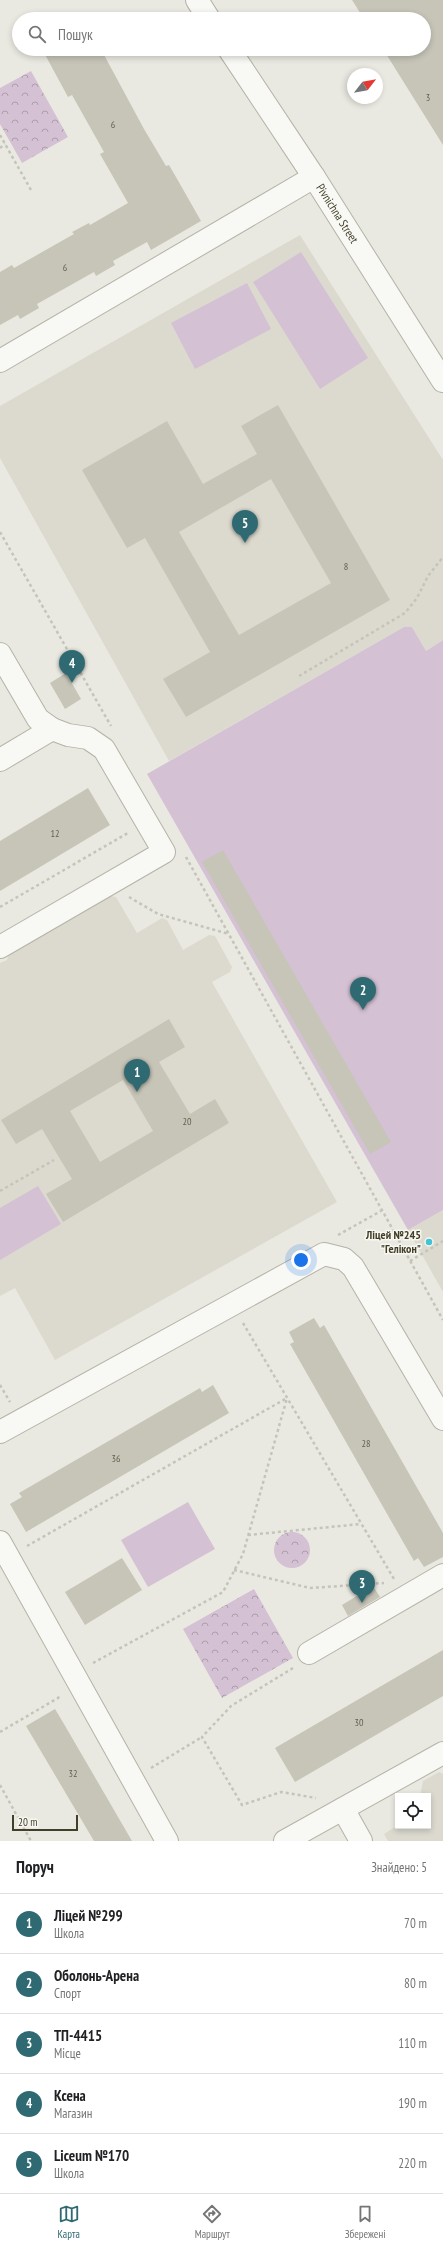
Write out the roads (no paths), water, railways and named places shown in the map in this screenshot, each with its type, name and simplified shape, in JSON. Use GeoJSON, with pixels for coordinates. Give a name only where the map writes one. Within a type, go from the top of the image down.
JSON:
{"type":"FeatureCollection","features":[{"type":"Feature","properties":{"kind":"street"},"geometry":{"type":"LineString","coordinates":[[197,0],[205,12]]}},
{"type":"Feature","properties":{"kind":"street","name":"Pivnichna Street"},"geometry":{"type":"LineString","coordinates":[[234,56],[314,177],[443,381]]}},
{"type":"Feature","properties":{"kind":"street"},"geometry":{"type":"LineString","coordinates":[[0,361],[314,177]]}},
{"type":"Feature","properties":{"kind":"street"},"geometry":{"type":"LineString","coordinates":[[0,654],[38,719],[52,729],[68,735],[88,738],[104,749],[164,852],[0,947]]}},
{"type":"Feature","properties":{"kind":"street"},"geometry":{"type":"LineString","coordinates":[[0,760],[52,729]]}},
{"type":"Feature","properties":{"kind":"street"},"geometry":{"type":"LineString","coordinates":[[0,1432],[324,1254],[344,1259],[353,1267],[443,1419]]}},
{"type":"Feature","properties":{"kind":"street"},"geometry":{"type":"LineString","coordinates":[[4,1549],[168,1841]]}},
{"type":"Feature","properties":{"kind":"street"},"geometry":{"type":"LineString","coordinates":[[309,1653],[443,1575]]}},
{"type":"Feature","properties":{"kind":"street"},"geometry":{"type":"LineString","coordinates":[[285,1841],[443,1753]]}},
{"type":"Feature","properties":{"kind":"street"},"geometry":{"type":"LineString","coordinates":[[343,1809],[361,1841]]}},
{"type":"Feature","properties":{"kind":"place","name":"Liceum №170"},"geometry":{"type":"Point","coordinates":[245,543]}},
{"type":"Feature","properties":{"kind":"place","name":"Ксена"},"geometry":{"type":"Point","coordinates":[72,683]}},
{"type":"Feature","properties":{"kind":"place","name":"Оболонь-Арена"},"geometry":{"type":"Point","coordinates":[363,1010]}},
{"type":"Feature","properties":{"kind":"place","name":"Ліцей №299"},"geometry":{"type":"Point","coordinates":[137,1092]}},
{"type":"Feature","properties":{"kind":"place","name":"Ліцей №245 \"Гелікон\""},"geometry":{"type":"Point","coordinates":[429,1242]}},
{"type":"Feature","properties":{"kind":"place","name":"ТП-4415"},"geometry":{"type":"Point","coordinates":[362,1603]}}]}
